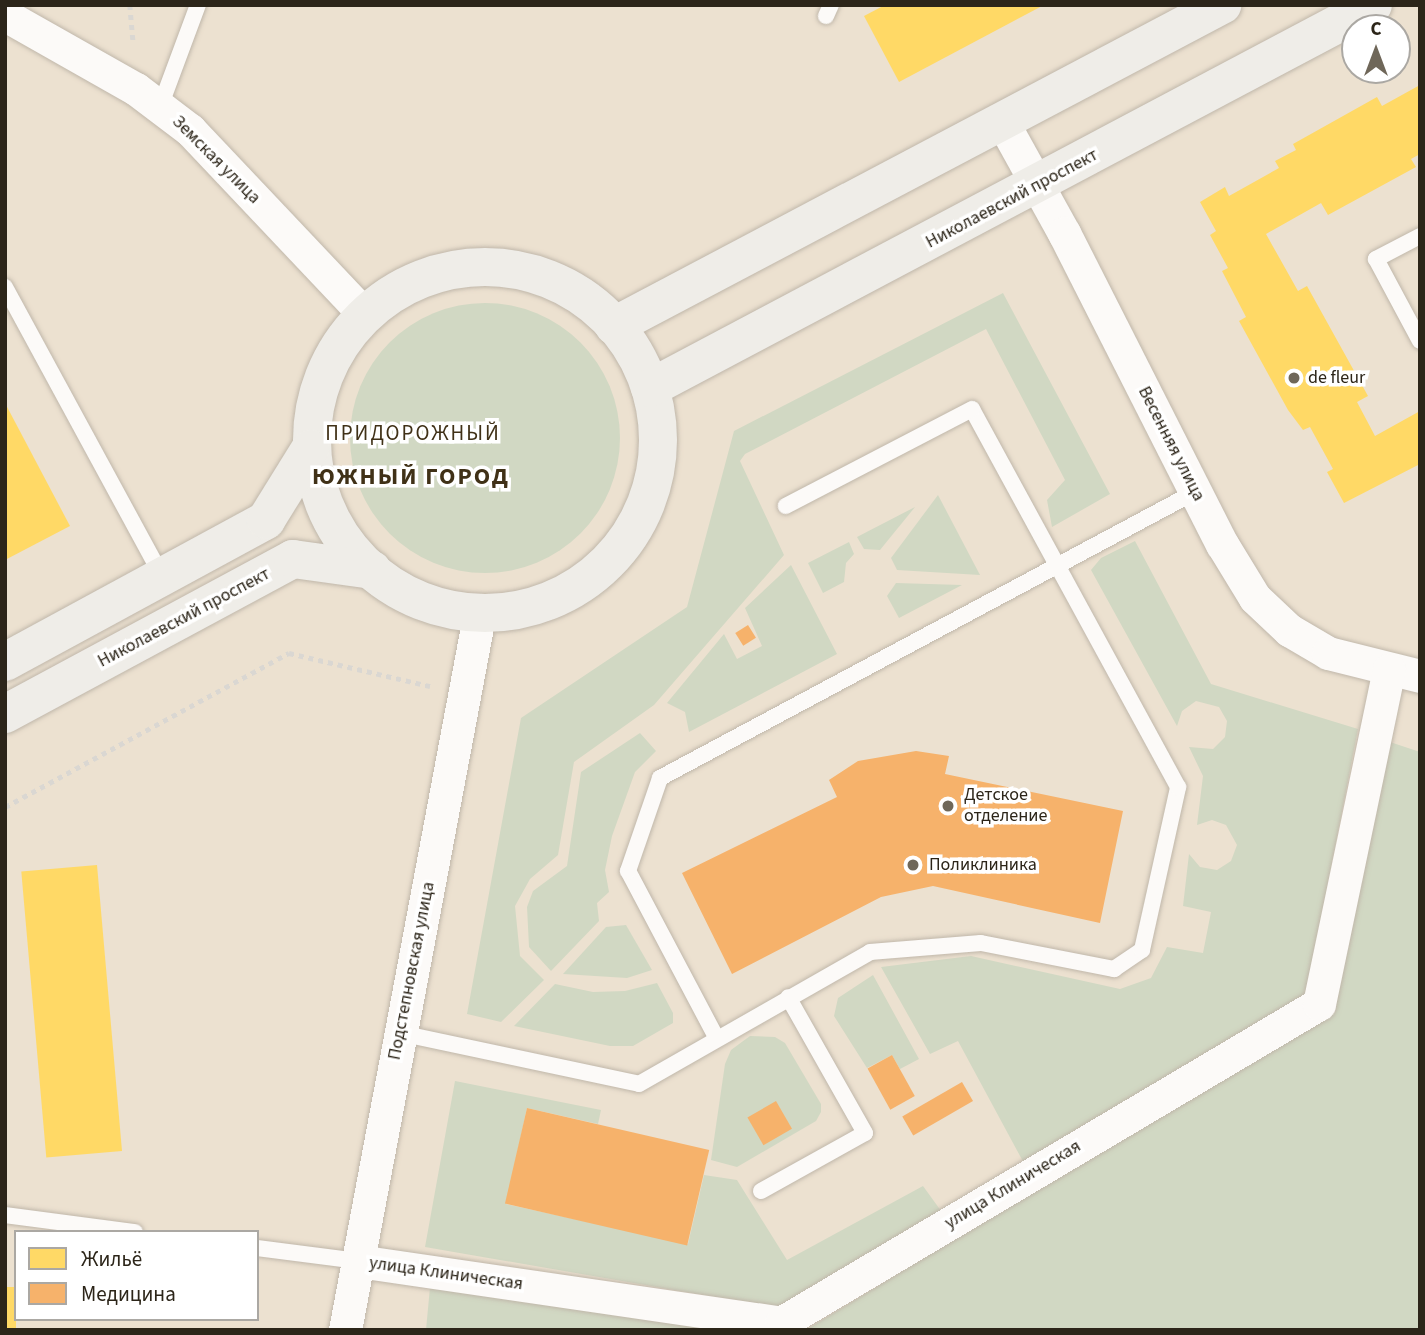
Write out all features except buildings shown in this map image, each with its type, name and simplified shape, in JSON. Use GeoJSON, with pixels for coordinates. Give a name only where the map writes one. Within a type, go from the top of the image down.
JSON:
{"type":"FeatureCollection","features":[{"type":"Feature","properties":{"kind":"main road"},"geometry":{"type":"LineString","coordinates":[[614,326],[1003,123],[1222,5]]}},
{"type":"Feature","properties":{"kind":"main road","name":"Николаевский проспект"},"geometry":{"type":"LineString","coordinates":[[650,388],[1037,186],[1373,5]]}},
{"type":"Feature","properties":{"kind":"main road"},"geometry":{"type":"LineString","coordinates":[[481,266],[536,273],[589,300],[614,326],[630,343],[650,388],[659,456],[644,512],[611,561],[563,596],[506,613],[448,610],[393,588],[351,552],[322,503],[310,449],[317,394],[340,344],[377,303],[426,275],[481,266]]}},
{"type":"Feature","properties":{"kind":"main road"},"geometry":{"type":"LineString","coordinates":[[5,662],[266,520],[310,449]]}},
{"type":"Feature","properties":{"kind":"main road","name":"Николаевский проспект"},"geometry":{"type":"LineString","coordinates":[[5,714],[293,559],[372,569]]}},
{"type":"Feature","properties":{"kind":"street","name":"Земская улица"},"geometry":{"type":"LineString","coordinates":[[5,15],[160,107],[190,130],[365,315]]}},
{"type":"Feature","properties":{"kind":"street","name":"Весенняя улица"},"geometry":{"type":"LineString","coordinates":[[1003,123],[1195,492],[1255,598],[1289,630],[1328,653],[1405,673]]}},
{"type":"Feature","properties":{"kind":"street","name":"Подстепновская улица"},"geometry":{"type":"LineString","coordinates":[[345,1330],[480,611]]}},
{"type":"Feature","properties":{"kind":"street","name":"улица Клиническая"},"geometry":{"type":"LineString","coordinates":[[358,1261],[781,1323],[1320,1004],[1405,673]]}},
{"type":"Feature","properties":{"kind":"lane"},"geometry":{"type":"LineString","coordinates":[[160,107],[198,5]]}},
{"type":"Feature","properties":{"kind":"lane"},"geometry":{"type":"LineString","coordinates":[[1420,236],[1376,259],[1420,341]]}},
{"type":"Feature","properties":{"kind":"lane"},"geometry":{"type":"LineString","coordinates":[[5,287],[163,578]]}},
{"type":"Feature","properties":{"kind":"lane"},"geometry":{"type":"LineString","coordinates":[[400,1033],[639,1084],[716,1037],[870,951],[981,943],[1114,969],[1142,950],[1178,787],[972,409],[786,506]]}},
{"type":"Feature","properties":{"kind":"lane"},"geometry":{"type":"LineString","coordinates":[[716,1037],[628,871],[660,778],[1195,492]]}},
{"type":"Feature","properties":{"kind":"lane"},"geometry":{"type":"LineString","coordinates":[[761,1191],[865,1133],[788,997]]}},
{"type":"Feature","properties":{"kind":"lane"},"geometry":{"type":"LineString","coordinates":[[5,1215],[120,1230]]}},
{"type":"Feature","properties":{"kind":"lane"},"geometry":{"type":"LineString","coordinates":[[259,1248],[358,1261]]}},
{"type":"Feature","properties":{"kind":"path"},"geometry":{"type":"LineString","coordinates":[[5,807],[289,653],[465,694]]}},
{"type":"Feature","properties":{"kind":"green space"},"geometry":{"type":"Polygon","coordinates":[[[1003,293],[1110,494],[1052,527],[1047,500],[1065,480],[986,329],[745,454],[740,461],[784,555],[654,705],[574,762],[558,855],[530,879],[515,906],[520,956],[544,980],[501,1022],[467,1014],[521,718],[687,607],[734,431],[1003,293]]]}},
{"type":"Feature","properties":{"kind":"green space"},"geometry":{"type":"Polygon","coordinates":[[[498,303],[537,313],[581,342],[610,386],[618,412],[618,464],[610,490],[581,534],[537,563],[498,573],[472,573],[433,563],[421,557],[399,543],[380,524],[360,490],[352,464],[350,425],[360,386],[366,374],[380,352],[399,333],[433,313],[459,305],[498,303]]]}},
{"type":"Feature","properties":{"kind":"green space"},"geometry":{"type":"Polygon","coordinates":[[[938,495],[980,575],[897,570],[891,558],[938,495]]]}},
{"type":"Feature","properties":{"kind":"green space"},"geometry":{"type":"Polygon","coordinates":[[[915,507],[880,550],[864,549],[857,537],[915,507]]]}},
{"type":"Feature","properties":{"kind":"green space"},"geometry":{"type":"Polygon","coordinates":[[[1135,541],[1211,684],[1358,729],[1305,1001],[1026,1167],[958,1041],[930,1054],[881,967],[971,956],[1120,989],[1151,978],[1167,947],[1203,953],[1211,912],[1183,906],[1189,854],[1200,867],[1217,870],[1231,861],[1237,845],[1226,825],[1212,820],[1197,825],[1203,776],[1189,747],[1213,749],[1225,737],[1227,721],[1219,707],[1196,701],[1182,711],[1177,726],[1091,570],[1101,558],[1135,541]]]}},
{"type":"Feature","properties":{"kind":"green space"},"geometry":{"type":"Polygon","coordinates":[[[849,542],[854,554],[846,563],[844,582],[823,593],[808,563],[849,542]]]}},
{"type":"Feature","properties":{"kind":"green space"},"geometry":{"type":"Polygon","coordinates":[[[791,565],[837,654],[689,732],[685,712],[667,703],[724,634],[737,659],[762,646],[745,608],[791,565]]]}},
{"type":"Feature","properties":{"kind":"green space"},"geometry":{"type":"Polygon","coordinates":[[[896,583],[962,585],[899,618],[887,596],[896,583]]]}},
{"type":"Feature","properties":{"kind":"green space"},"geometry":{"type":"Polygon","coordinates":[[[640,733],[656,751],[635,772],[612,836],[605,870],[609,892],[597,903],[599,921],[551,971],[529,947],[527,907],[533,891],[567,866],[581,772],[640,733]]]}},
{"type":"Feature","properties":{"kind":"green space"},"geometry":{"type":"Polygon","coordinates":[[[1387,741],[1420,752],[1420,1330],[806,1330],[1334,1008],[1387,741]]]}},
{"type":"Feature","properties":{"kind":"green space"},"geometry":{"type":"Polygon","coordinates":[[[626,925],[652,970],[627,978],[563,974],[606,927],[626,925]]]}},
{"type":"Feature","properties":{"kind":"green space"},"geometry":{"type":"Polygon","coordinates":[[[873,975],[919,1059],[900,1069],[892,1055],[867,1068],[834,1016],[838,998],[873,975]]]}},
{"type":"Feature","properties":{"kind":"green space"},"geometry":{"type":"Polygon","coordinates":[[[657,983],[673,1013],[673,1023],[633,1046],[610,1046],[514,1026],[555,984],[593,992],[625,991],[657,983]]]}},
{"type":"Feature","properties":{"kind":"green space"},"geometry":{"type":"Polygon","coordinates":[[[750,1036],[775,1037],[785,1043],[821,1104],[821,1112],[816,1121],[737,1167],[711,1160],[725,1064],[731,1050],[750,1036]]]}},
{"type":"Feature","properties":{"kind":"green space"},"geometry":{"type":"Polygon","coordinates":[[[455,1081],[601,1110],[598,1124],[527,1108],[506,1204],[688,1244],[704,1175],[737,1180],[787,1260],[923,1186],[944,1215],[784,1309],[425,1247],[455,1081]]]}},
{"type":"Feature","properties":{"kind":"green space"},"geometry":{"type":"Polygon","coordinates":[[[430,1287],[717,1330],[426,1330],[430,1287]]]}},
{"type":"Feature","properties":{"kind":"place","name":"de fleur"},"geometry":{"type":"Point","coordinates":[1294,378]}},
{"type":"Feature","properties":{"kind":"place","name":"Детское отделение"},"geometry":{"type":"Point","coordinates":[948,806]}},
{"type":"Feature","properties":{"kind":"place","name":"Поликлиника"},"geometry":{"type":"Point","coordinates":[913,865]}},
{"type":"Feature","properties":{"kind":"district","name":"ПРИДОРОЖНЫЙ"},"geometry":{"type":"Point","coordinates":[413,433]}},
{"type":"Feature","properties":{"kind":"district","name":"ЮЖНЫЙ ГОРОД"},"geometry":{"type":"Point","coordinates":[411,477]}}]}
